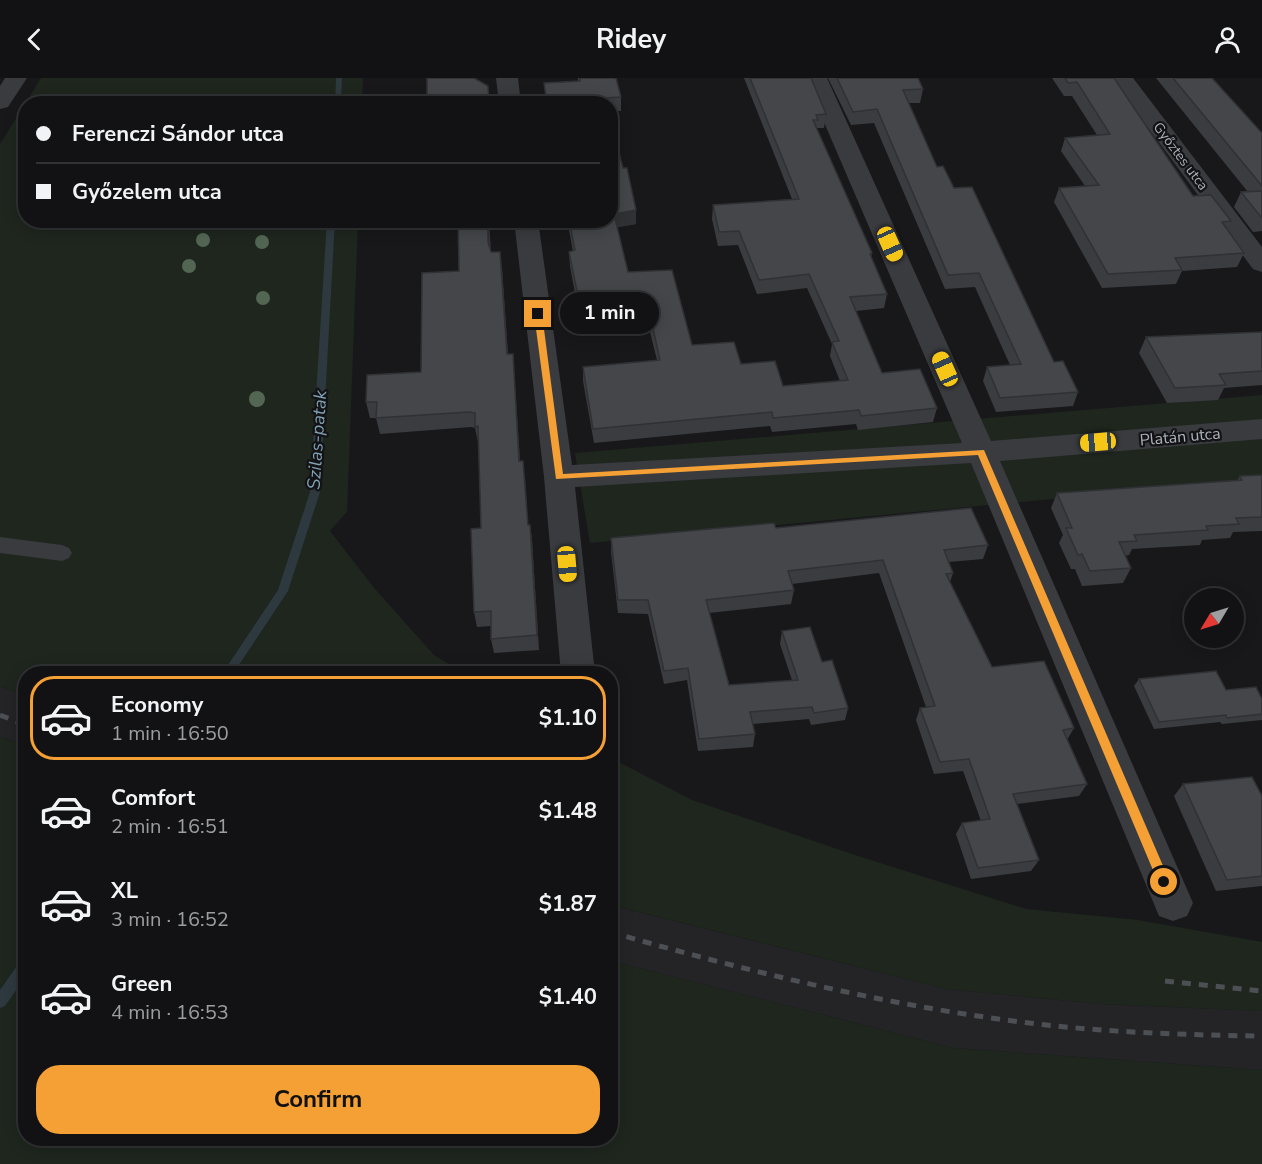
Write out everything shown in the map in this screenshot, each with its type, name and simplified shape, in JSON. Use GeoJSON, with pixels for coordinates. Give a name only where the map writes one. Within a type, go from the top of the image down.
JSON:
{"type":"FeatureCollection","features":[{"type":"Feature","properties":{"kind":"street"},"geometry":{"type":"LineString","coordinates":[[0,102],[16,78]]}},
{"type":"Feature","properties":{"kind":"street"},"geometry":{"type":"LineString","coordinates":[[507,78],[509,96]]}},
{"type":"Feature","properties":{"kind":"street"},"geometry":{"type":"LineString","coordinates":[[816,78],[981,452],[1173,903]]}},
{"type":"Feature","properties":{"kind":"street","name":"Győztes utca"},"geometry":{"type":"LineString","coordinates":[[1122,78],[1262,264]]}},
{"type":"Feature","properties":{"kind":"street"},"geometry":{"type":"LineString","coordinates":[[527,228],[559,477],[577,666]]}},
{"type":"Feature","properties":{"kind":"street","name":"Platán utca"},"geometry":{"type":"LineString","coordinates":[[559,477],[981,452],[1262,429]]}},
{"type":"Feature","properties":{"kind":"lane"},"geometry":{"type":"LineString","coordinates":[[0,544],[62,553]]}},
{"type":"Feature","properties":{"kind":"shaded area"},"geometry":{"type":"Polygon","coordinates":[[[41,78],[363,78],[362,96],[30,96],[41,78]]]}},
{"type":"Feature","properties":{"kind":"shaded area"},"geometry":{"type":"Polygon","coordinates":[[[18,115],[18,228],[358,228],[347,512],[330,531],[375,589],[434,655],[452,666],[18,666],[18,692],[0,686],[0,144],[18,115]]]}},
{"type":"Feature","properties":{"kind":"shaded area"},"geometry":{"type":"Polygon","coordinates":[[[1262,395],[1262,479],[590,543],[575,453],[1262,395]]]}},
{"type":"Feature","properties":{"kind":"shaded area"},"geometry":{"type":"Polygon","coordinates":[[[0,686],[18,692],[18,743],[0,737],[0,686]]]}},
{"type":"Feature","properties":{"kind":"shaded area"},"geometry":{"type":"Polygon","coordinates":[[[0,737],[18,743],[18,1146],[618,1146],[618,963],[954,1048],[1262,1070],[1262,1164],[0,1164],[0,737]]]}},
{"type":"Feature","properties":{"kind":"shaded area"},"geometry":{"type":"Polygon","coordinates":[[[618,762],[692,800],[1026,909],[1138,920],[1262,942],[1262,1011],[1101,1004],[946,989],[618,907],[618,762]]]}},
{"type":"Feature","properties":{"kind":"shaded area"},"geometry":{"type":"Polygon","coordinates":[[[618,907],[946,989],[1101,1004],[1262,1011],[1262,1070],[954,1048],[618,963],[618,907]]]}},
{"type":"Feature","properties":{"kind":"building"},"geometry":{"type":"Polygon","coordinates":[[[427,78],[474,78],[488,86],[489,96],[427,96],[427,78]]]}},
{"type":"Feature","properties":{"kind":"building"},"geometry":{"type":"Polygon","coordinates":[[[580,78],[616,78],[621,97],[546,96],[544,83],[580,81],[580,78]]]}},
{"type":"Feature","properties":{"kind":"building"},"geometry":{"type":"Polygon","coordinates":[[[750,78],[811,78],[826,114],[816,115],[818,120],[813,120],[872,253],[870,254],[887,294],[850,297],[882,373],[920,369],[937,408],[861,416],[859,410],[773,418],[772,412],[593,429],[583,367],[660,360],[648,306],[581,311],[569,252],[575,250],[571,228],[617,228],[628,272],[672,270],[692,345],[734,342],[741,364],[775,361],[783,386],[848,380],[832,342],[839,341],[809,274],[759,280],[739,231],[719,232],[713,205],[799,199],[750,78]]]}},
{"type":"Feature","properties":{"kind":"building"},"geometry":{"type":"Polygon","coordinates":[[[837,78],[918,78],[923,89],[903,90],[937,167],[943,166],[954,188],[972,187],[1054,362],[1063,361],[1078,392],[1000,398],[987,367],[1021,364],[979,273],[948,275],[877,109],[853,112],[837,78]]]}},
{"type":"Feature","properties":{"kind":"building"},"geometry":{"type":"Polygon","coordinates":[[[1065,78],[1114,78],[1193,196],[1211,195],[1231,221],[1222,222],[1244,253],[1175,258],[1182,270],[1108,274],[1059,188],[1099,185],[1065,138],[1110,134],[1077,82],[1068,83],[1065,78]]]}},
{"type":"Feature","properties":{"kind":"building"},"geometry":{"type":"Polygon","coordinates":[[[1173,78],[1212,78],[1262,133],[1262,186],[1173,78]]]}},
{"type":"Feature","properties":{"kind":"building"},"geometry":{"type":"Polygon","coordinates":[[[618,149],[623,168],[627,168],[636,210],[618,213],[618,149]]]}},
{"type":"Feature","properties":{"kind":"building"},"geometry":{"type":"Polygon","coordinates":[[[1262,191],[1262,217],[1261,217],[1241,192],[1262,191]]]}},
{"type":"Feature","properties":{"kind":"building"},"geometry":{"type":"Polygon","coordinates":[[[458,228],[488,228],[491,252],[500,252],[507,354],[513,354],[519,461],[523,461],[528,525],[530,525],[537,635],[491,639],[491,611],[474,612],[471,529],[481,528],[478,426],[475,427],[475,413],[376,418],[377,402],[366,402],[367,375],[421,372],[422,273],[459,271],[458,228]]]}},
{"type":"Feature","properties":{"kind":"building"},"geometry":{"type":"Polygon","coordinates":[[[1262,332],[1262,371],[1219,374],[1226,385],[1175,388],[1146,337],[1262,332]]]}},
{"type":"Feature","properties":{"kind":"building"},"geometry":{"type":"Polygon","coordinates":[[[1262,475],[1262,517],[1236,518],[1239,524],[1206,526],[1208,530],[1134,535],[1137,541],[1119,542],[1131,568],[1090,571],[1082,554],[1078,555],[1066,528],[1072,528],[1057,493],[1242,480],[1240,476],[1262,475]]]}},
{"type":"Feature","properties":{"kind":"building"},"geometry":{"type":"Polygon","coordinates":[[[971,508],[988,545],[944,550],[953,573],[946,574],[992,667],[1044,661],[1074,728],[1063,730],[1087,784],[1013,794],[1039,860],[978,868],[962,823],[990,819],[969,759],[940,762],[920,708],[935,706],[883,560],[788,571],[794,590],[706,600],[729,685],[798,680],[782,631],[810,627],[822,662],[832,660],[848,708],[814,713],[812,707],[750,712],[755,734],[699,739],[688,668],[664,671],[648,600],[618,600],[611,538],[774,523],[776,528],[971,508]]]}},
{"type":"Feature","properties":{"kind":"building"},"geometry":{"type":"Polygon","coordinates":[[[1216,671],[1226,690],[1256,687],[1262,699],[1262,714],[1159,722],[1139,679],[1216,671]]]}},
{"type":"Feature","properties":{"kind":"building"},"geometry":{"type":"Polygon","coordinates":[[[1252,777],[1262,796],[1262,876],[1227,880],[1183,784],[1252,777]]]}},
{"type":"Feature","properties":{"kind":"waterway","name":"Szilas-patak"},"geometry":{"type":"LineString","coordinates":[[338,96],[339,78]]}},
{"type":"Feature","properties":{"kind":"waterway","name":"Szilas-patak"},"geometry":{"type":"LineString","coordinates":[[232,666],[283,591],[315,492],[331,228]]}},
{"type":"Feature","properties":{"kind":"waterway","name":"Szilas-patak"},"geometry":{"type":"LineString","coordinates":[[0,1001],[18,975]]}},
{"type":"Feature","properties":{"kind":"railway"},"geometry":{"type":"LineString","coordinates":[[0,715],[18,722]]}},
{"type":"Feature","properties":{"kind":"railway"},"geometry":{"type":"LineString","coordinates":[[618,934],[810,984],[962,1014],[1044,1025],[1106,1030],[1262,1036]]}},
{"type":"Feature","properties":{"kind":"railway"},"geometry":{"type":"LineString","coordinates":[[1165,981],[1262,991]]}},
{"type":"Feature","properties":{"kind":"route"},"geometry":{"type":"LineString","coordinates":[[538,314],[559,477],[981,452],[1164,882]]}}]}
